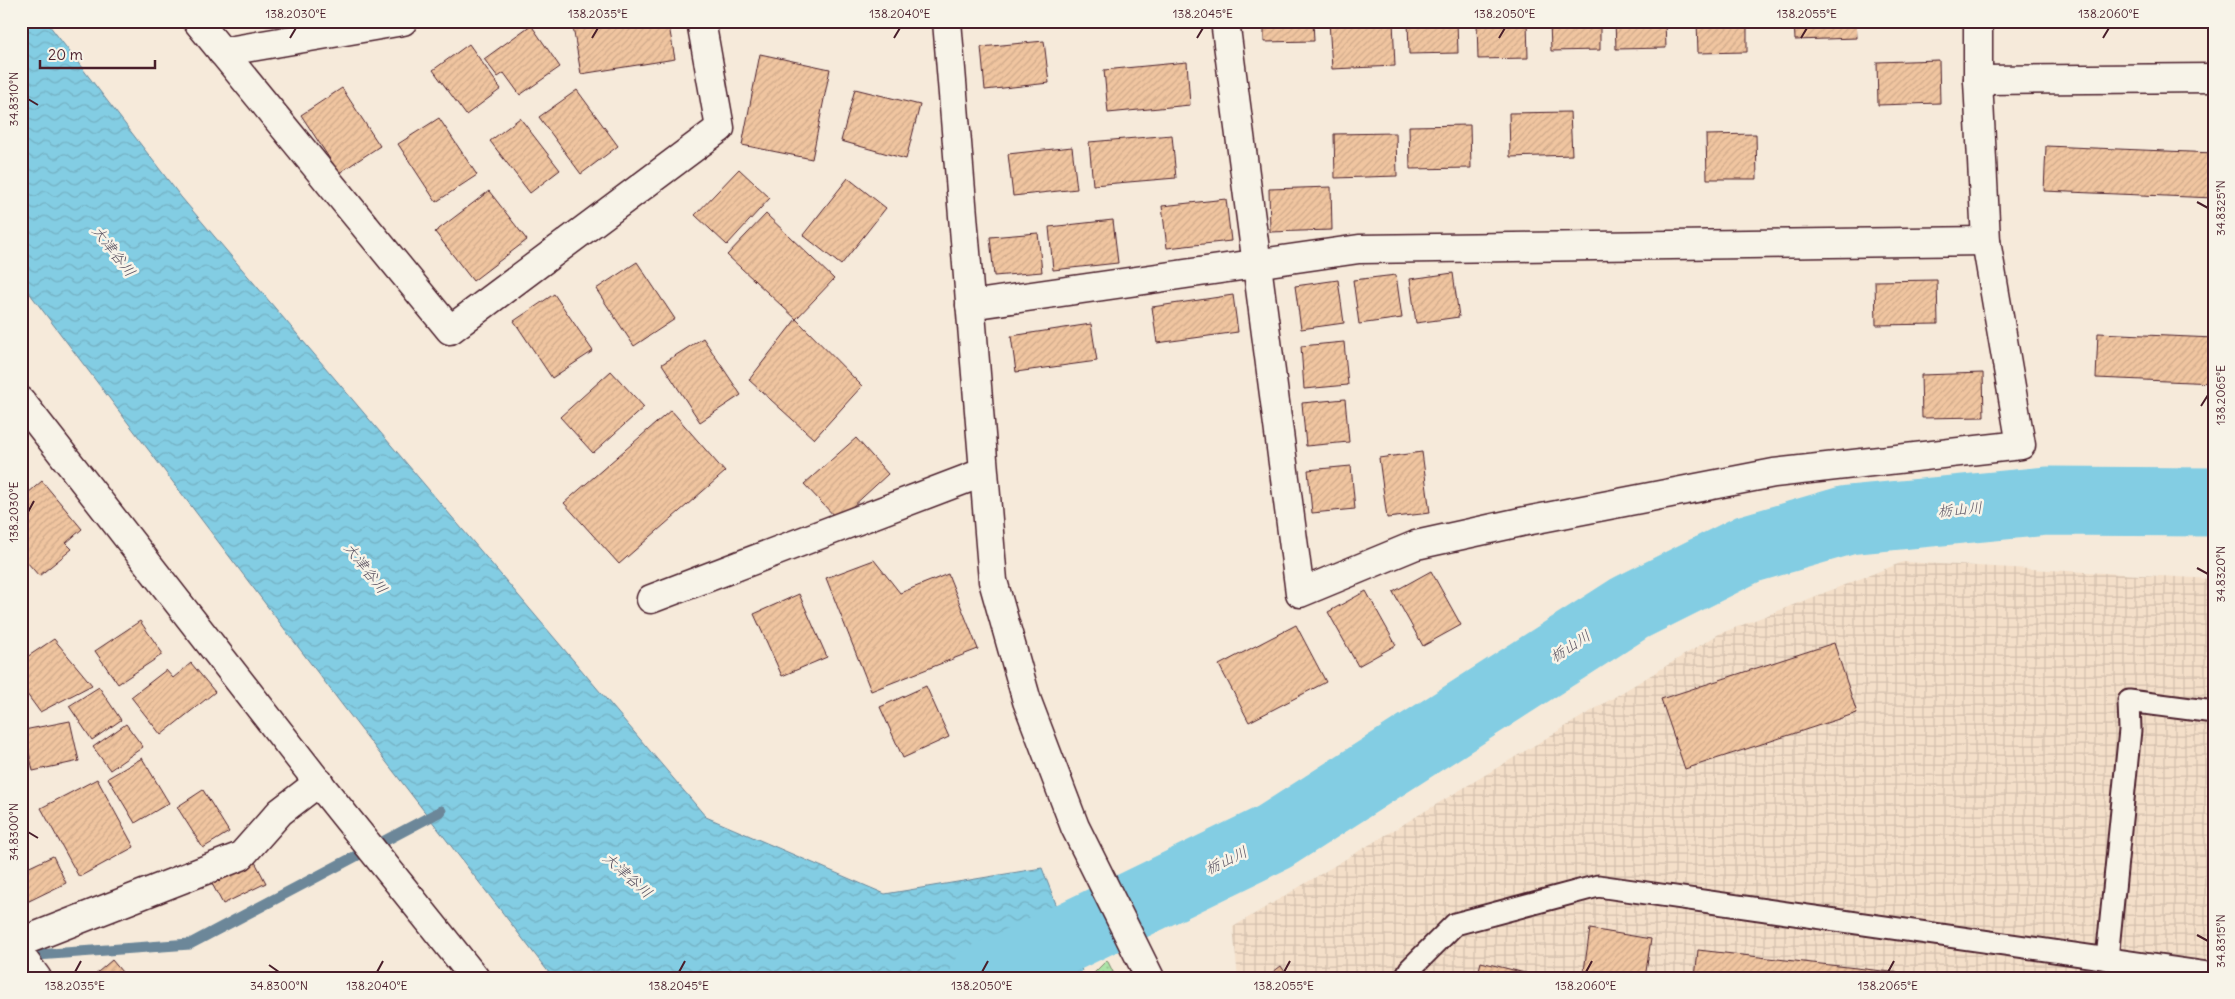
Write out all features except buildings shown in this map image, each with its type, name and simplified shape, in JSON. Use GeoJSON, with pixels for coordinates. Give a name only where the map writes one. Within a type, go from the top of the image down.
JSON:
{"type":"FeatureCollection","features":[{"type":"Feature","properties":{"kind":"street"},"geometry":{"type":"LineString","coordinates":[[197,21],[450,330],[720,128],[701,21]]}},
{"type":"Feature","properties":{"kind":"street"},"geometry":{"type":"LineString","coordinates":[[222,52],[403,21]]}},
{"type":"Feature","properties":{"kind":"street"},"geometry":{"type":"LineString","coordinates":[[948,21],[982,473],[992,581],[1027,701],[1076,827],[1147,973]]}},
{"type":"Feature","properties":{"kind":"street"},"geometry":{"type":"LineString","coordinates":[[1225,21],[1300,593],[1416,545],[1521,522],[1774,473],[2021,446],[1986,241],[1978,80],[1978,21]]}},
{"type":"Feature","properties":{"kind":"street"},"geometry":{"type":"LineString","coordinates":[[1978,80],[2214,78]]}},
{"type":"Feature","properties":{"kind":"street"},"geometry":{"type":"LineString","coordinates":[[970,305],[1359,249],[1986,241]]}},
{"type":"Feature","properties":{"kind":"street"},"geometry":{"type":"LineString","coordinates":[[26,417],[474,977]]}},
{"type":"Feature","properties":{"kind":"street"},"geometry":{"type":"LineString","coordinates":[[651,599],[982,473]]}},
{"type":"Feature","properties":{"kind":"street"},"geometry":{"type":"LineString","coordinates":[[21,942],[241,856],[280,812],[319,782]]}},
{"type":"Feature","properties":{"kind":"street"},"geometry":{"type":"LineString","coordinates":[[21,956],[37,978]]}},
{"type":"Feature","properties":{"kind":"lane"},"geometry":{"type":"LineString","coordinates":[[2107,959],[2130,730],[2129,701],[2214,712]]}},
{"type":"Feature","properties":{"kind":"lane"},"geometry":{"type":"LineString","coordinates":[[1405,978],[1410,969],[1455,924],[1598,886],[2214,974]]}},
{"type":"Feature","properties":{"kind":"shaded area"},"geometry":{"type":"Polygon","coordinates":[[[1903,562],[2214,579],[2214,978],[1238,978],[1233,927],[1719,634],[1903,562]]]}},
{"type":"Feature","properties":{"kind":"green space"},"geometry":{"type":"Polygon","coordinates":[[[1107,960],[1116,978],[1089,978],[1107,960]]]}},
{"type":"Feature","properties":{"kind":"water","name":"大津谷川"},"geometry":{"type":"Polygon","coordinates":[[[21,21],[46,21],[181,197],[706,817],[885,894],[1042,868],[1082,971],[1075,978],[553,978],[343,706],[21,282],[21,21]]]}},
{"type":"Feature","properties":{"kind":"waterway","name":"栃山川"},"geometry":{"type":"LineString","coordinates":[[984,978],[1274,837],[1630,608],[1748,549],[1848,520],[2047,501],[2214,502]]}},
{"type":"Feature","properties":{"kind":"waterway"},"geometry":{"type":"LineString","coordinates":[[23,956],[190,944],[441,811]]}}]}
